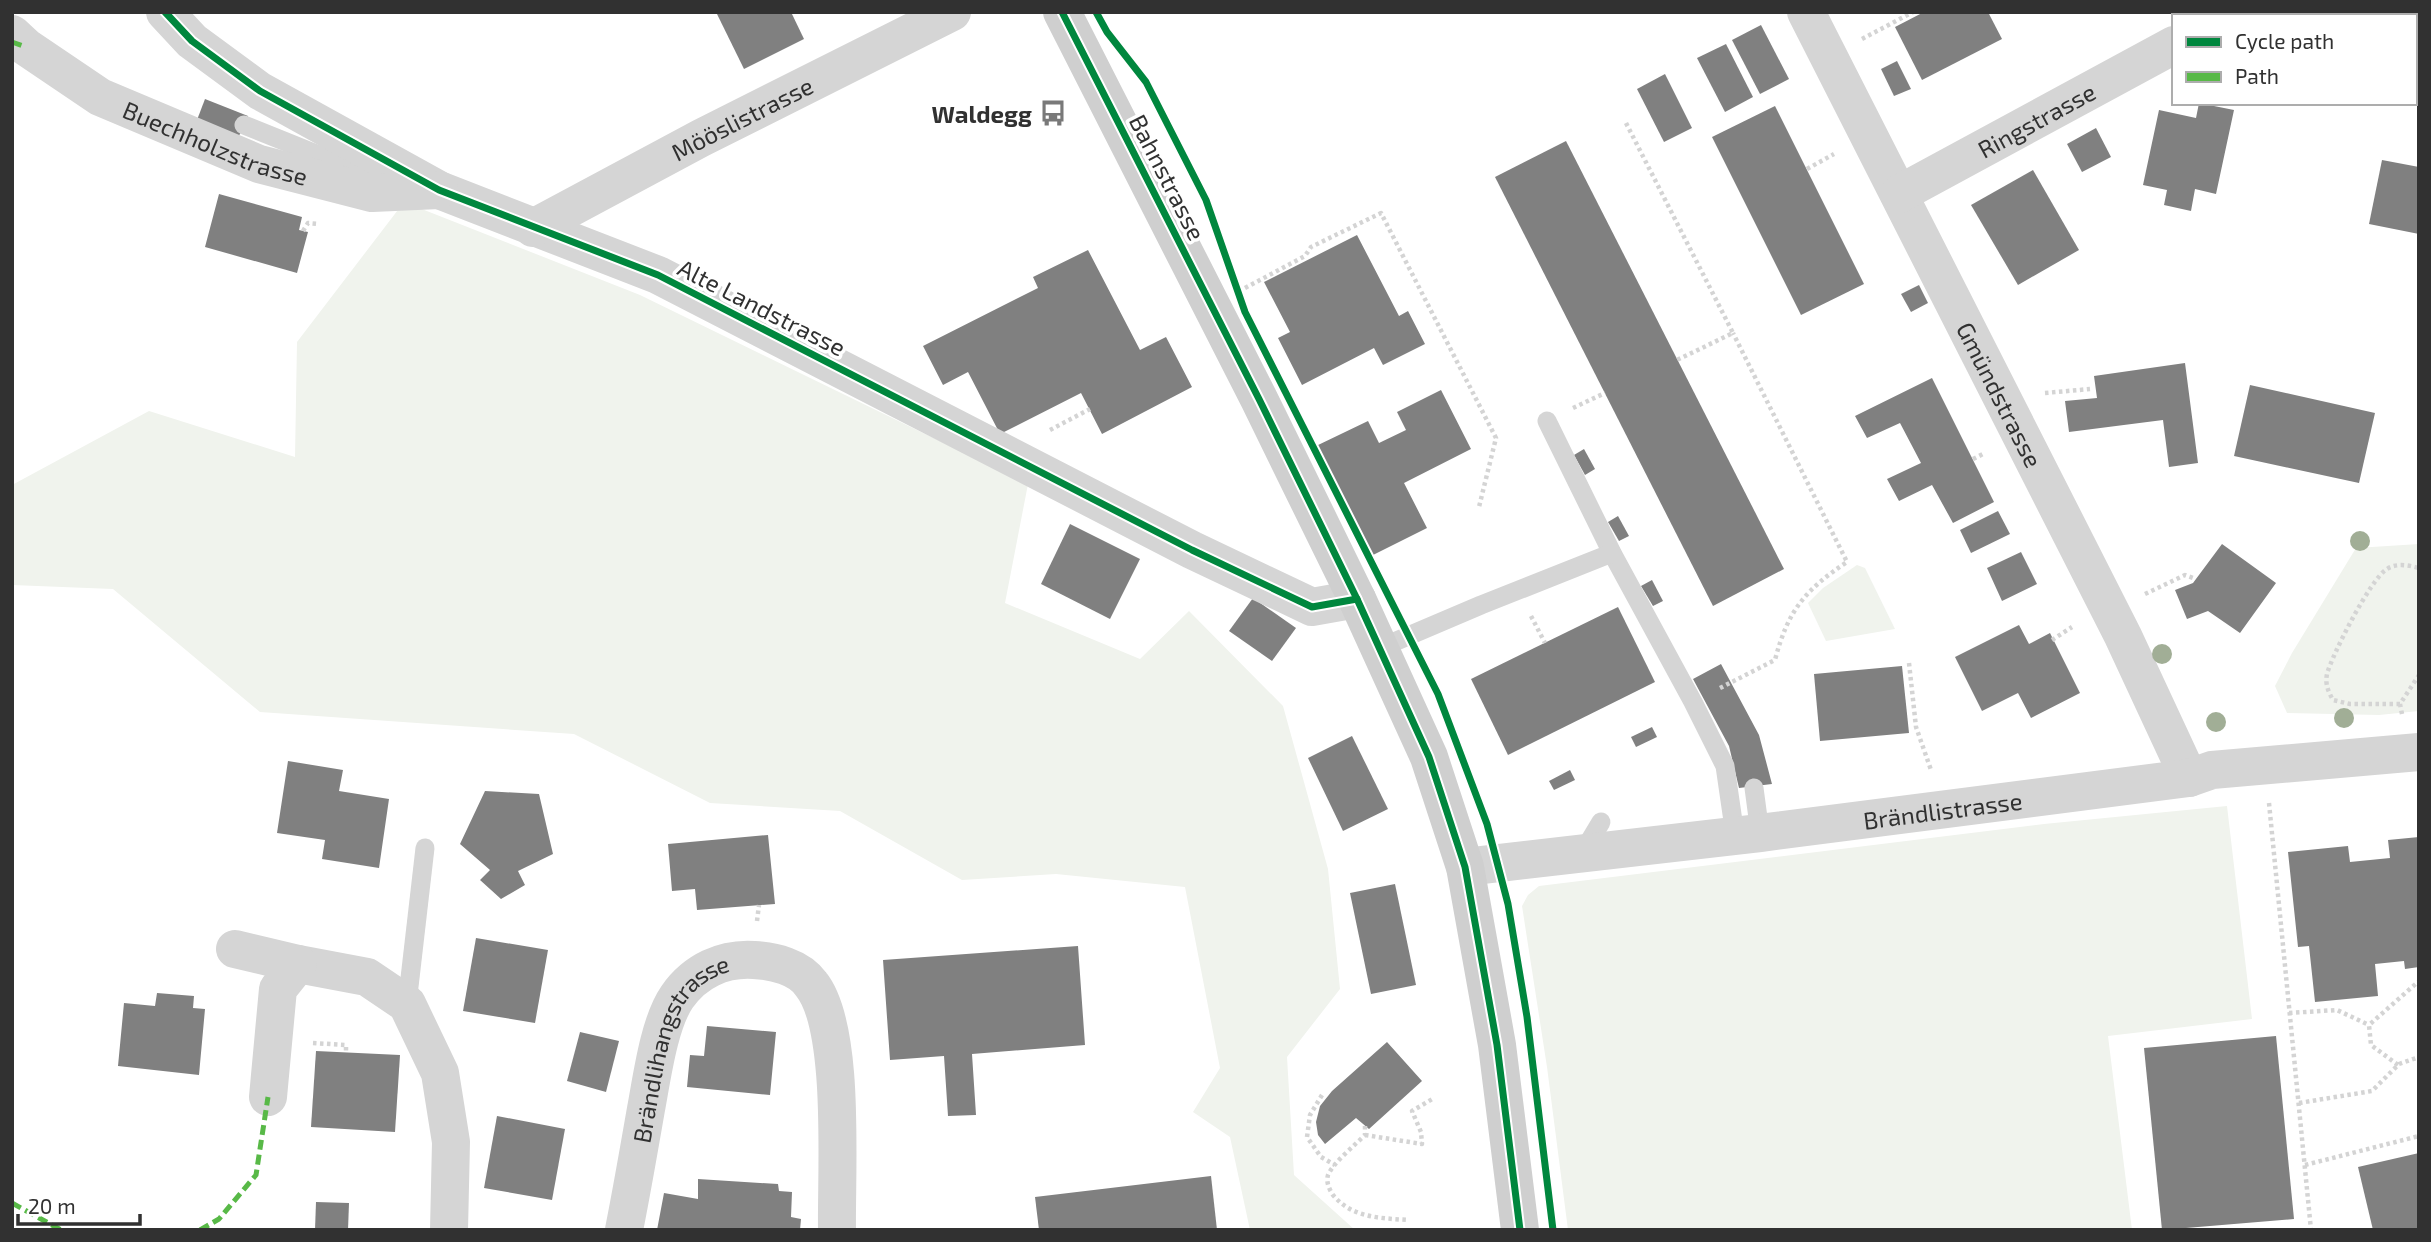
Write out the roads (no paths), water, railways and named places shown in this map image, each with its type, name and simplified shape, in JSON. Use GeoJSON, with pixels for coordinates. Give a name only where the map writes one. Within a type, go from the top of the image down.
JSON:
{"type":"FeatureCollection","features":[{"type":"Feature","properties":{"kind":"main road","name":"Bahnstrasse"},"geometry":{"type":"LineString","coordinates":[[1062,12],[1259,399],[1357,599],[1429,757],[1465,867],[1497,1045],[1520,1230]]}},
{"type":"Feature","properties":{"kind":"street","name":"Alte Landstrasse"},"geometry":{"type":"LineString","coordinates":[[165,12],[192,41],[260,91],[439,190],[658,275],[1192,550],[1312,607],[1357,599]]}},
{"type":"Feature","properties":{"kind":"street","name":"Mööslistrasse"},"geometry":{"type":"LineString","coordinates":[[533,228],[701,138],[952,12]]}},
{"type":"Feature","properties":{"kind":"street","name":"Gmündstrasse"},"geometry":{"type":"LineString","coordinates":[[1806,12],[2123,635],[2189,778]]}},
{"type":"Feature","properties":{"kind":"street","name":"Buechholzstrasse"},"geometry":{"type":"LineString","coordinates":[[12,34],[26,47],[100,97],[259,164],[372,193],[439,190]]}},
{"type":"Feature","properties":{"kind":"street","name":"Ringstrasse"},"geometry":{"type":"LineString","coordinates":[[1899,194],[2172,46]]}},
{"type":"Feature","properties":{"kind":"street","name":"Brändlistrasse"},"geometry":{"type":"LineString","coordinates":[[1465,867],[1592,837],[1748,834],[2189,778],[2212,770],[2419,752]]}},
{"type":"Feature","properties":{"kind":"street"},"geometry":{"type":"LineString","coordinates":[[235,948],[298,964],[367,977],[407,1004],[440,1073],[451,1142],[449,1230]]}},
{"type":"Feature","properties":{"kind":"street","name":"Brändlihangstrasse"},"geometry":{"type":"LineString","coordinates":[[624,1230],[662,1032],[676,998],[700,971],[739,959],[766,960],[791,968],[811,983],[822,1002],[835,1066],[837,1230]]}},
{"type":"Feature","properties":{"kind":"street"},"geometry":{"type":"LineString","coordinates":[[268,1097],[278,989],[298,964]]}},
{"type":"Feature","properties":{"kind":"lane"},"geometry":{"type":"LineString","coordinates":[[244,125],[351,168],[439,190]]}},
{"type":"Feature","properties":{"kind":"lane"},"geometry":{"type":"LineString","coordinates":[[1547,421],[1612,553],[1725,766],[1748,834]]}},
{"type":"Feature","properties":{"kind":"lane"},"geometry":{"type":"LineString","coordinates":[[1380,649],[1612,553]]}},
{"type":"Feature","properties":{"kind":"lane"},"geometry":{"type":"LineString","coordinates":[[1748,834],[1754,788]]}},
{"type":"Feature","properties":{"kind":"lane"},"geometry":{"type":"LineString","coordinates":[[407,1004],[425,848]]}},
{"type":"Feature","properties":{"kind":"place","name":"Waldegg"},"geometry":{"type":"Point","coordinates":[1053,113]}}]}
